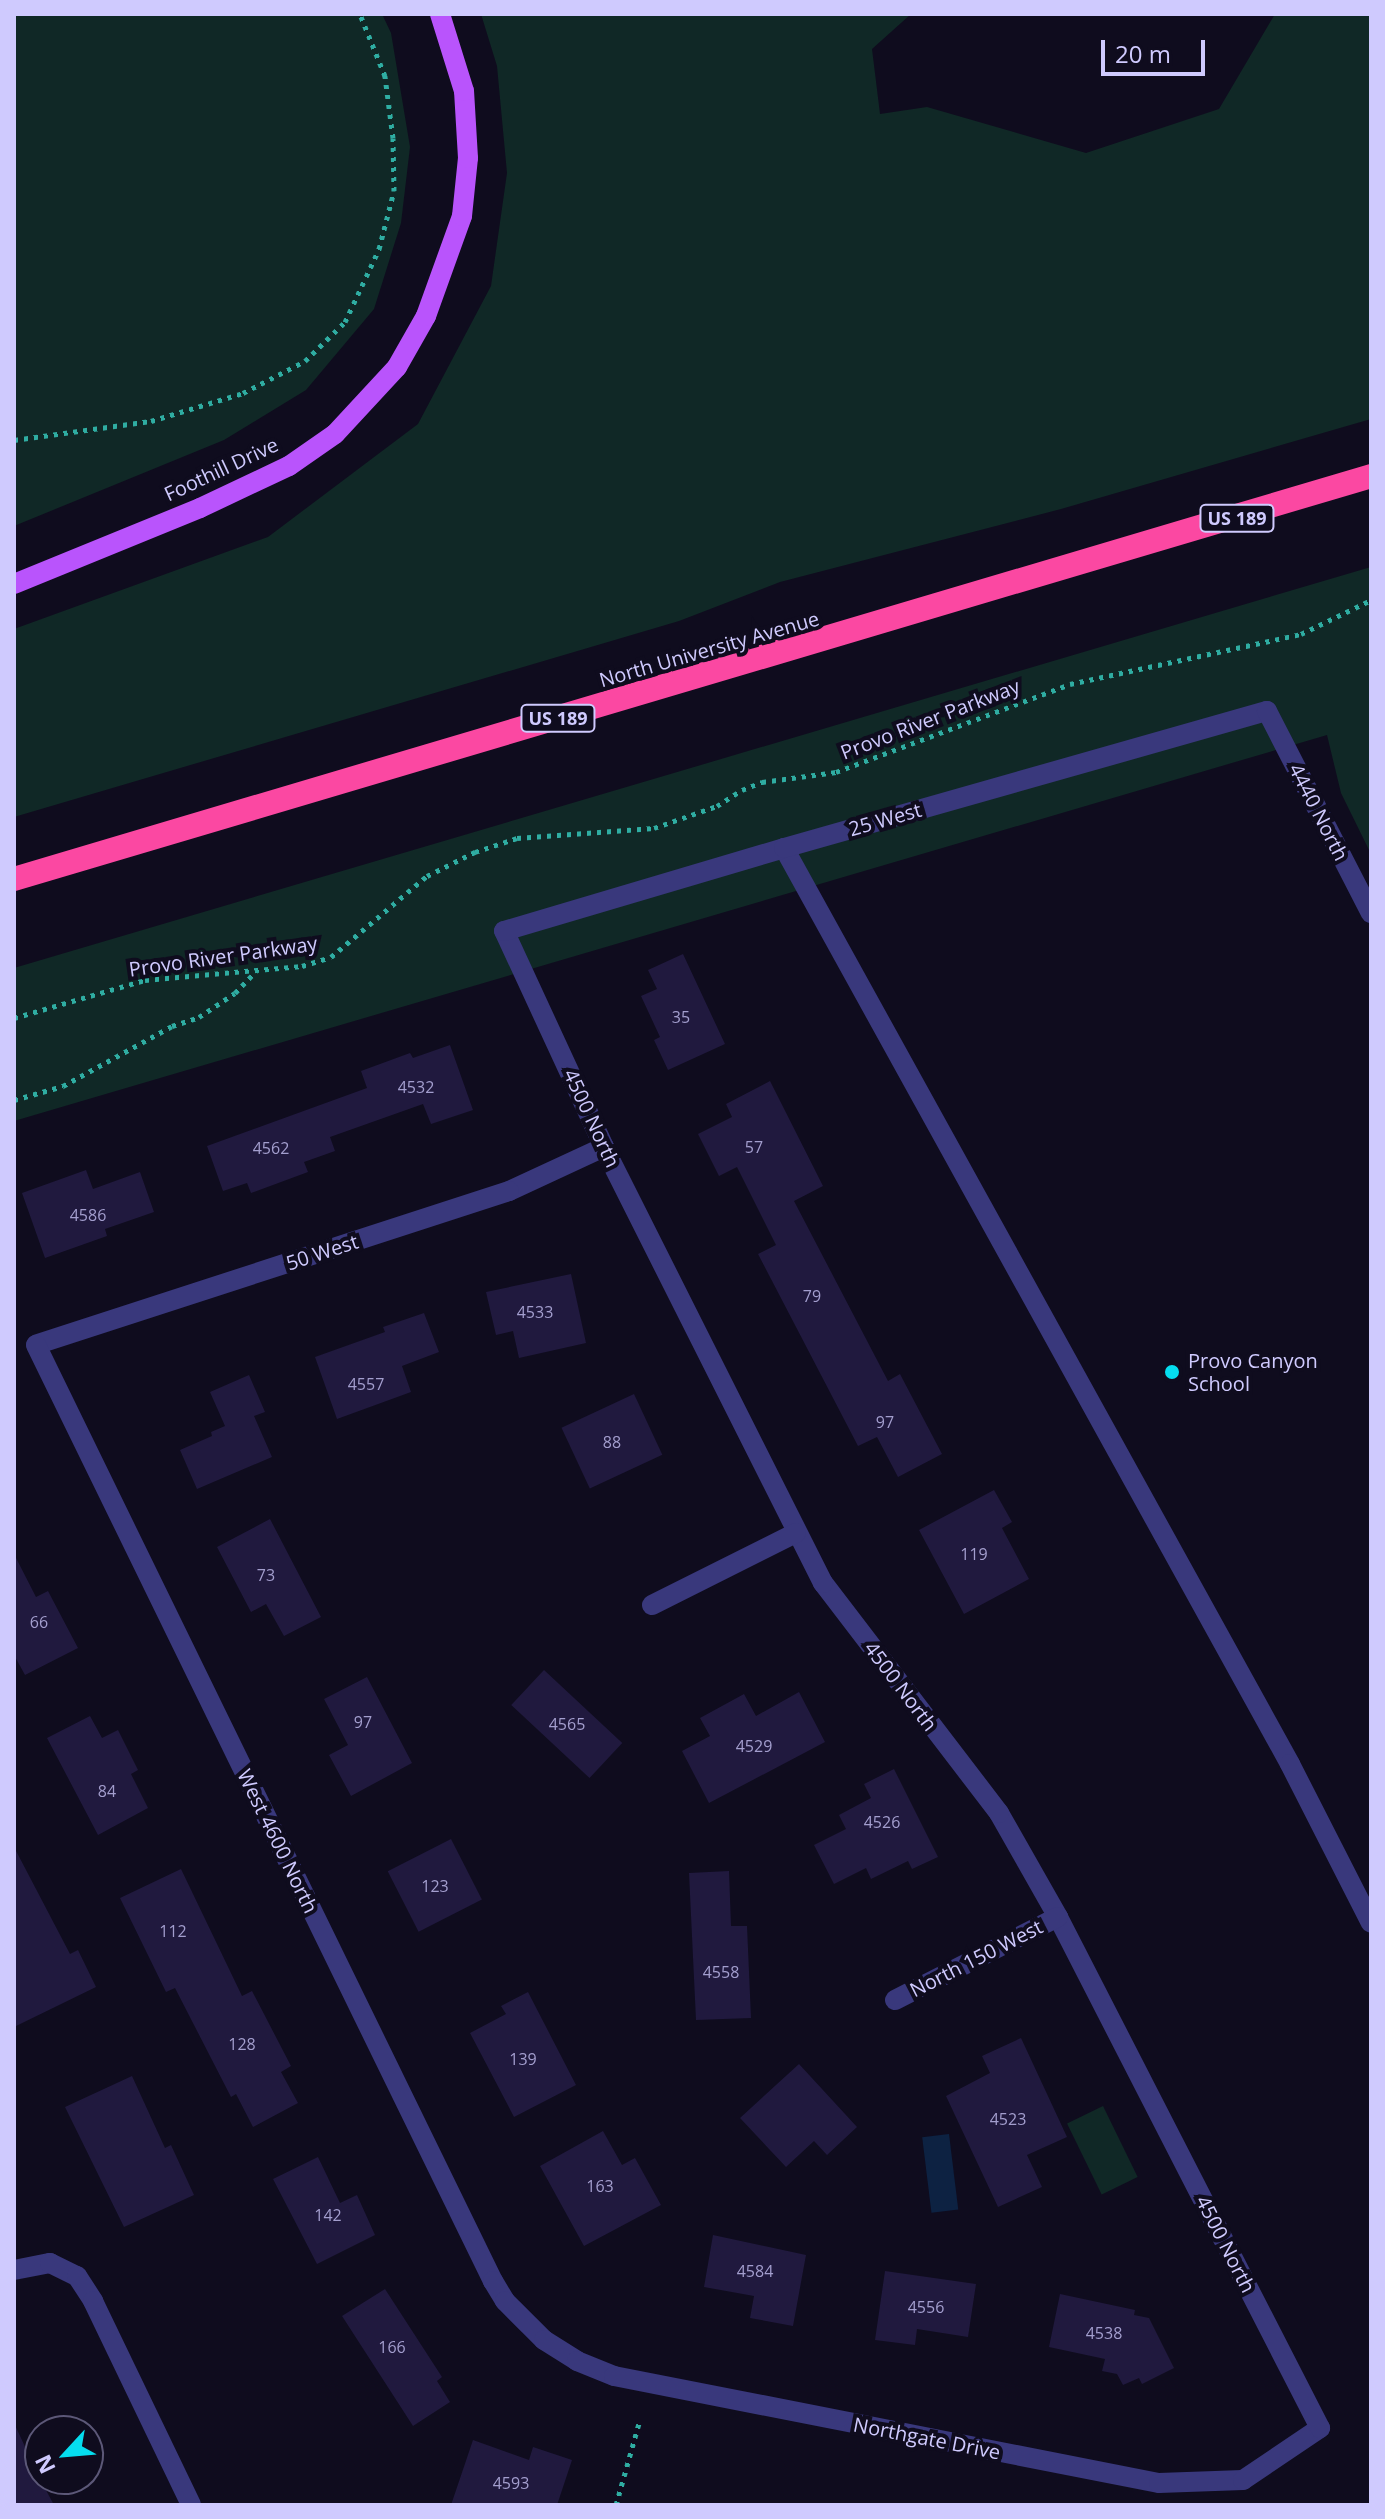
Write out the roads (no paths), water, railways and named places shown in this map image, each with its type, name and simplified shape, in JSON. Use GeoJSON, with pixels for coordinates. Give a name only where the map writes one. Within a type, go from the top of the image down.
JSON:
{"type":"FeatureCollection","features":[{"type":"Feature","properties":{"kind":"highway","name":"North University Avenue"},"geometry":{"type":"LineString","coordinates":[[14,879],[1371,476]]}},
{"type":"Feature","properties":{"kind":"main road","name":"Foothill Drive"},"geometry":{"type":"LineString","coordinates":[[14,584],[253,485],[289,466],[335,434],[397,367],[426,316],[450,257],[462,216],[468,158],[464,91],[440,14]]}},
{"type":"Feature","properties":{"kind":"street","name":"25 West"},"geometry":{"type":"LineString","coordinates":[[504,931],[1267,711]]}},
{"type":"Feature","properties":{"kind":"street","name":"4440 North"},"geometry":{"type":"LineString","coordinates":[[1267,711],[1371,913]]}},
{"type":"Feature","properties":{"kind":"street"},"geometry":{"type":"LineString","coordinates":[[784,848],[1290,1764],[1371,1923]]}},
{"type":"Feature","properties":{"kind":"street","name":"4500 North"},"geometry":{"type":"LineString","coordinates":[[504,931],[604,1147],[823,1583],[999,1813],[1058,1917],[1320,2428]]}},
{"type":"Feature","properties":{"kind":"street","name":"50 West"},"geometry":{"type":"LineString","coordinates":[[36,1345],[509,1191],[604,1147]]}},
{"type":"Feature","properties":{"kind":"street","name":"West 4600 North"},"geometry":{"type":"LineString","coordinates":[[36,1345],[493,2281],[505,2301],[533,2330]]}},
{"type":"Feature","properties":{"kind":"street"},"geometry":{"type":"LineString","coordinates":[[652,1605],[796,1533]]}},
{"type":"Feature","properties":{"kind":"street","name":"North 150 West"},"geometry":{"type":"LineString","coordinates":[[895,2000],[1058,1917]]}},
{"type":"Feature","properties":{"kind":"street"},"geometry":{"type":"LineString","coordinates":[[14,2270],[50,2263],[77,2276],[93,2301],[191,2505]]}},
{"type":"Feature","properties":{"kind":"street","name":"Northgate Drive"},"geometry":{"type":"LineString","coordinates":[[533,2330],[577,2361],[614,2376],[1159,2483],[1243,2480],[1320,2428]]}},
{"type":"Feature","properties":{"kind":"water"},"geometry":{"type":"Polygon","coordinates":[[[949,2134],[958,2209],[931,2213],[922,2137],[949,2134]]]}},
{"type":"Feature","properties":{"kind":"place","name":"Provo Canyon School"},"geometry":{"type":"Point","coordinates":[1172,1372]}}]}
